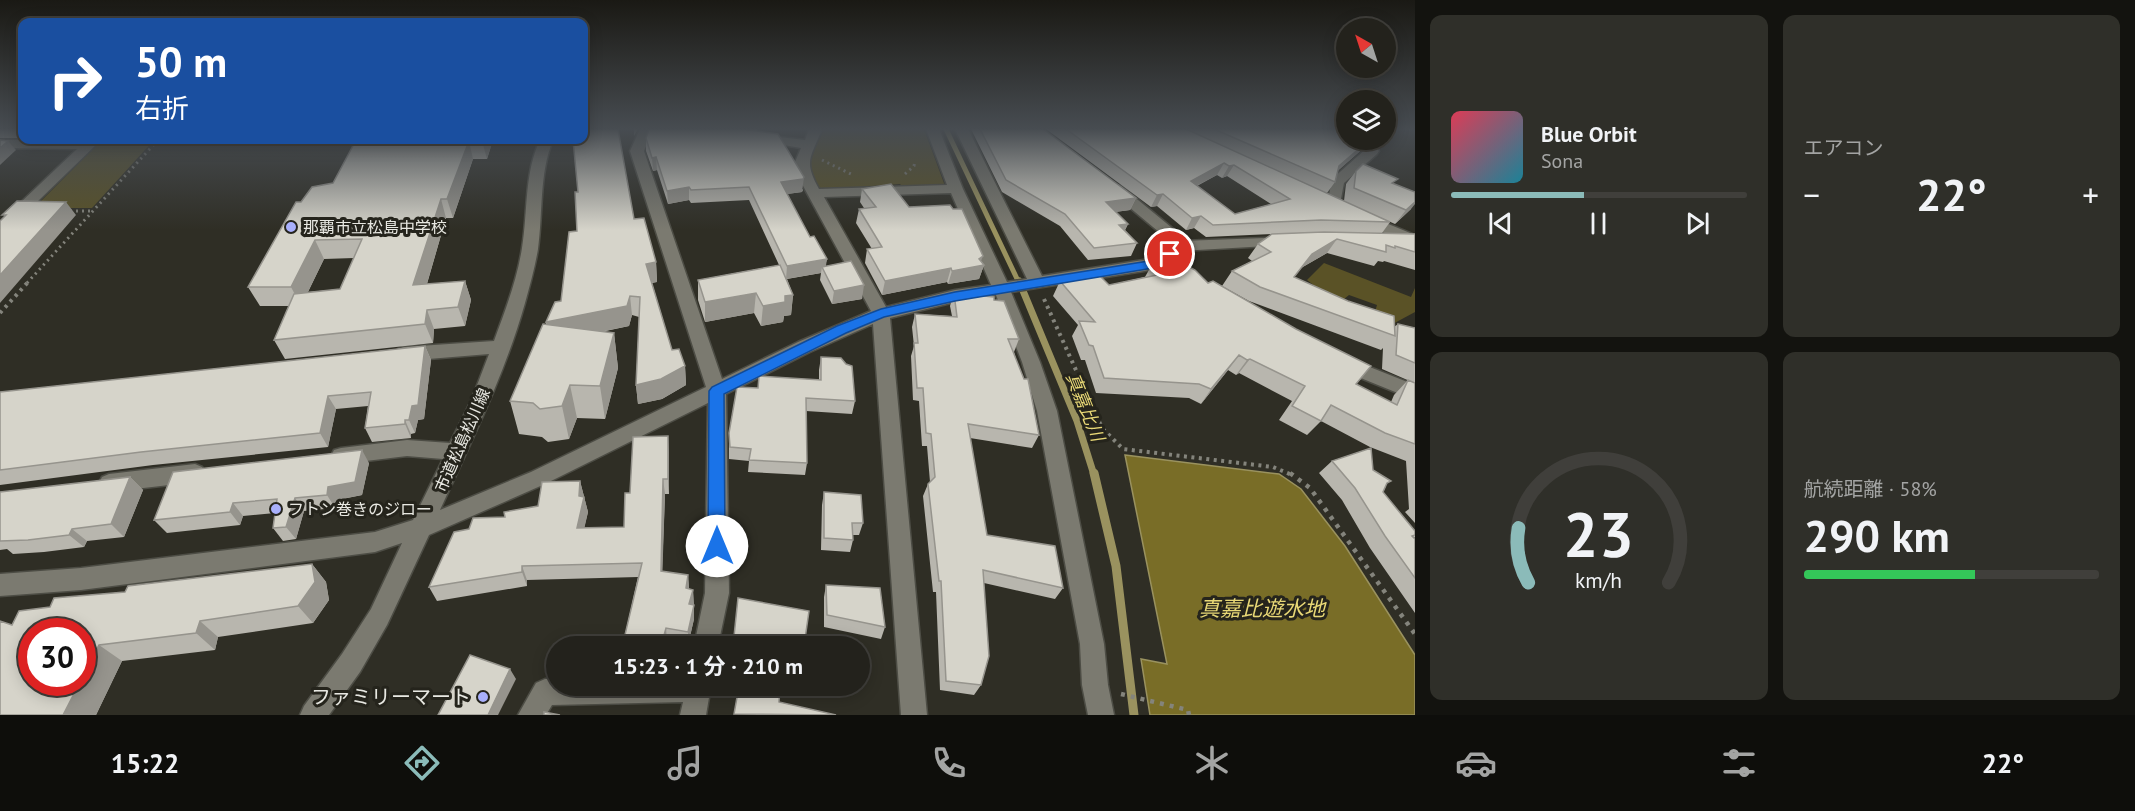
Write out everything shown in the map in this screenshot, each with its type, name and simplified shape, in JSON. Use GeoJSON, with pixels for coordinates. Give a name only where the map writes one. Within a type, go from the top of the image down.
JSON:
{"type":"FeatureCollection","features":[{"type":"Feature","properties":{"kind":"street"},"geometry":{"type":"LineString","coordinates":[[0,230],[70,162]]}},
{"type":"Feature","properties":{"kind":"street","name":"市道松島松川線"},"geometry":{"type":"LineString","coordinates":[[313,715],[351,663],[379,616],[457,452],[501,347],[517,303],[530,249],[539,162]]}},
{"type":"Feature","properties":{"kind":"street"},"geometry":{"type":"LineString","coordinates":[[640,162],[717,391],[717,593],[708,636]]}},
{"type":"Feature","properties":{"kind":"street"},"geometry":{"type":"LineString","coordinates":[[803,162],[801,167],[814,193],[881,314],[914,715]]}},
{"type":"Feature","properties":{"kind":"street"},"geometry":{"type":"LineString","coordinates":[[945,162],[956,189],[1006,288],[1047,411],[1102,688],[1101,715]]}},
{"type":"Feature","properties":{"kind":"street"},"geometry":{"type":"LineString","coordinates":[[977,162],[1035,283]]}},
{"type":"Feature","properties":{"kind":"street"},"geometry":{"type":"LineString","coordinates":[[1359,162],[1337,182],[1339,208],[1415,241]]}},
{"type":"Feature","properties":{"kind":"street"},"geometry":{"type":"LineString","coordinates":[[1103,179],[1163,225],[1172,235],[1174,246],[1165,262]]}},
{"type":"Feature","properties":{"kind":"street"},"geometry":{"type":"LineString","coordinates":[[814,193],[956,189]]}},
{"type":"Feature","properties":{"kind":"street"},"geometry":{"type":"LineString","coordinates":[[0,212],[18,212]]}},
{"type":"Feature","properties":{"kind":"street"},"geometry":{"type":"LineString","coordinates":[[1174,246],[1302,239]]}},
{"type":"Feature","properties":{"kind":"street"},"geometry":{"type":"LineString","coordinates":[[1370,240],[1415,241]]}},
{"type":"Feature","properties":{"kind":"street"},"geometry":{"type":"LineString","coordinates":[[0,585],[81,579],[375,542],[423,526],[538,478],[813,342],[881,314],[1006,288],[1165,262],[1201,282]]}},
{"type":"Feature","properties":{"kind":"street"},"geometry":{"type":"LineString","coordinates":[[381,357],[501,347]]}},
{"type":"Feature","properties":{"kind":"street"},"geometry":{"type":"LineString","coordinates":[[1325,356],[1415,393]]}},
{"type":"Feature","properties":{"kind":"street"},"geometry":{"type":"LineString","coordinates":[[326,458],[407,448],[457,452]]}},
{"type":"Feature","properties":{"kind":"street"},"geometry":{"type":"LineString","coordinates":[[93,485],[210,471]]}},
{"type":"Feature","properties":{"kind":"street"},"geometry":{"type":"LineString","coordinates":[[531,715],[546,692]]}},
{"type":"Feature","properties":{"kind":"street"},"geometry":{"type":"LineString","coordinates":[[693,715],[696,696]]}},
{"type":"Feature","properties":{"kind":"path"},"geometry":{"type":"LineString","coordinates":[[0,314],[138,162]]}},
{"type":"Feature","properties":{"kind":"path"},"geometry":{"type":"LineString","coordinates":[[826,162],[854,176]]}},
{"type":"Feature","properties":{"kind":"path"},"geometry":{"type":"LineString","coordinates":[[901,176],[914,166],[915,162]]}},
{"type":"Feature","properties":{"kind":"path"},"geometry":{"type":"LineString","coordinates":[[61,212],[93,211]]}},
{"type":"Feature","properties":{"kind":"path"},"geometry":{"type":"LineString","coordinates":[[1035,283],[1101,428],[1123,449],[1273,467],[1298,478],[1310,488],[1415,634]]}},
{"type":"Feature","properties":{"kind":"path"},"geometry":{"type":"LineString","coordinates":[[1102,688],[1188,710],[1189,715]]}},
{"type":"Feature","properties":{"kind":"shaded area"},"geometry":{"type":"Polygon","coordinates":[[[80,162],[134,162],[92,208],[34,208],[80,162]]]}},
{"type":"Feature","properties":{"kind":"shaded area"},"geometry":{"type":"Polygon","coordinates":[[[809,162],[936,162],[945,186],[903,187],[900,184],[819,190],[806,168],[809,162]]]}},
{"type":"Feature","properties":{"kind":"shaded area"},"geometry":{"type":"Polygon","coordinates":[[[1324,263],[1411,297],[1415,288],[1415,312],[1389,326],[1373,319],[1377,305],[1349,295],[1338,304],[1307,280],[1324,263]]]}},
{"type":"Feature","properties":{"kind":"water","name":"真嘉比遊水地"},"geometry":{"type":"Polygon","coordinates":[[[1125,455],[1279,474],[1301,489],[1345,546],[1415,655],[1415,715],[1150,715],[1141,659],[1167,664],[1125,455]]]}},
{"type":"Feature","properties":{"kind":"building"},"geometry":{"type":"Polygon","coordinates":[[[344,162],[461,162],[447,199],[441,199],[413,285],[465,281],[458,307],[427,310],[425,324],[274,340],[294,294],[340,289],[362,239],[315,240],[291,287],[248,287],[296,202],[301,202],[312,187],[333,183],[344,162]]]}},
{"type":"Feature","properties":{"kind":"building"},"geometry":{"type":"Polygon","coordinates":[[[575,162],[624,162],[634,219],[644,218],[656,262],[646,264],[672,350],[679,349],[685,366],[661,379],[636,385],[640,297],[630,296],[627,306],[546,322],[555,302],[561,301],[569,232],[577,231],[575,192],[578,192],[575,162]]]}},
{"type":"Feature","properties":{"kind":"building"},"geometry":{"type":"Polygon","coordinates":[[[658,162],[795,162],[803,179],[781,182],[810,237],[814,236],[827,259],[787,266],[749,187],[691,190],[689,187],[667,191],[658,162]]]}},
{"type":"Feature","properties":{"kind":"building"},"geometry":{"type":"Polygon","coordinates":[[[997,162],[1088,162],[1136,198],[1106,202],[1128,224],[1119,225],[1137,243],[1094,248],[1065,214],[1006,180],[997,162]]]}},
{"type":"Feature","properties":{"kind":"building"},"geometry":{"type":"Polygon","coordinates":[[[1112,162],[1259,162],[1390,222],[1321,220],[1213,225],[1201,216],[1192,218],[1163,194],[1157,195],[1112,162]],[[1224,163],[1191,181],[1235,214],[1290,199],[1234,165],[1229,166],[1224,163]]]}},
{"type":"Feature","properties":{"kind":"building"},"geometry":{"type":"Polygon","coordinates":[[[1290,162],[1343,162],[1339,166],[1335,182],[1290,162]]]}},
{"type":"Feature","properties":{"kind":"building"},"geometry":{"type":"Polygon","coordinates":[[[1363,164],[1398,179],[1392,183],[1415,192],[1415,202],[1406,210],[1354,188],[1356,171],[1363,164]]]}},
{"type":"Feature","properties":{"kind":"building"},"geometry":{"type":"Polygon","coordinates":[[[891,184],[909,207],[950,205],[953,209],[962,209],[983,256],[979,259],[984,265],[952,271],[951,268],[885,281],[867,249],[882,247],[859,209],[876,207],[862,189],[891,184]]]}},
{"type":"Feature","properties":{"kind":"building"},"geometry":{"type":"Polygon","coordinates":[[[17,201],[66,202],[0,275],[0,221],[6,215],[2,215],[17,201]]]}},
{"type":"Feature","properties":{"kind":"building"},"geometry":{"type":"Polygon","coordinates":[[[1324,232],[1415,234],[1415,252],[1386,245],[1386,252],[1337,239],[1312,254],[1294,277],[1348,301],[1394,316],[1395,336],[1260,287],[1232,271],[1271,252],[1258,244],[1272,234],[1324,232]]]}},
{"type":"Feature","properties":{"kind":"building"},"geometry":{"type":"Polygon","coordinates":[[[851,261],[864,285],[834,291],[822,267],[851,261]]]}},
{"type":"Feature","properties":{"kind":"building"},"geometry":{"type":"Polygon","coordinates":[[[1182,263],[1195,270],[1208,283],[1213,281],[1296,329],[1371,366],[1356,384],[1397,405],[1408,380],[1415,383],[1415,444],[1385,433],[1331,405],[1321,421],[1292,406],[1305,386],[1239,355],[1211,389],[1199,384],[1104,378],[1093,346],[1089,345],[1079,321],[1095,322],[1060,281],[1099,275],[1109,285],[1157,275],[1150,268],[1182,263]]]}},
{"type":"Feature","properties":{"kind":"building"},"geometry":{"type":"Polygon","coordinates":[[[780,265],[793,295],[785,296],[785,302],[763,306],[756,293],[705,302],[698,280],[780,265]]]}},
{"type":"Feature","properties":{"kind":"building"},"geometry":{"type":"Polygon","coordinates":[[[954,293],[994,297],[994,300],[1004,301],[1019,339],[1008,339],[1024,379],[1028,379],[1039,435],[968,424],[987,535],[1055,546],[1063,588],[983,570],[989,656],[981,685],[946,681],[941,581],[939,581],[928,484],[935,477],[931,434],[926,433],[923,388],[917,388],[914,343],[918,343],[915,314],[957,317],[954,293]]]}},
{"type":"Feature","properties":{"kind":"building"},"geometry":{"type":"Polygon","coordinates":[[[543,324],[614,333],[600,386],[570,385],[562,406],[540,409],[533,403],[510,401],[543,324]]]}},
{"type":"Feature","properties":{"kind":"building"},"geometry":{"type":"Polygon","coordinates":[[[1398,324],[1415,328],[1415,363],[1396,355],[1398,324]]]}},
{"type":"Feature","properties":{"kind":"building"},"geometry":{"type":"Polygon","coordinates":[[[425,346],[418,405],[412,406],[409,420],[405,420],[405,424],[365,428],[371,392],[328,396],[320,433],[0,470],[0,392],[425,346]]]}},
{"type":"Feature","properties":{"kind":"building"},"geometry":{"type":"Polygon","coordinates":[[[821,357],[841,358],[846,364],[852,366],[855,401],[806,398],[807,463],[749,460],[751,449],[730,447],[729,433],[737,387],[758,388],[759,376],[821,380],[821,357]]]}},
{"type":"Feature","properties":{"kind":"building"},"geometry":{"type":"Polygon","coordinates":[[[668,436],[668,479],[663,479],[661,571],[688,575],[686,588],[693,590],[689,604],[694,605],[688,632],[666,628],[664,636],[625,636],[642,563],[522,566],[522,572],[429,587],[454,532],[469,529],[473,518],[505,517],[504,512],[538,506],[542,482],[580,481],[579,496],[584,497],[577,528],[624,527],[625,493],[630,493],[633,437],[668,436]]]}},
{"type":"Feature","properties":{"kind":"building"},"geometry":{"type":"Polygon","coordinates":[[[1371,448],[1373,470],[1391,481],[1387,483],[1383,492],[1415,531],[1415,535],[1412,536],[1415,539],[1415,578],[1355,488],[1332,461],[1371,448]]]}},
{"type":"Feature","properties":{"kind":"building"},"geometry":{"type":"Polygon","coordinates":[[[362,450],[355,482],[328,487],[327,495],[295,498],[286,527],[273,528],[277,499],[233,503],[230,512],[154,520],[173,472],[362,450]]]}},
{"type":"Feature","properties":{"kind":"building"},"geometry":{"type":"Polygon","coordinates":[[[130,477],[111,524],[72,529],[69,535],[0,541],[0,492],[130,477]]]}},
{"type":"Feature","properties":{"kind":"building"},"geometry":{"type":"Polygon","coordinates":[[[824,492],[861,495],[863,523],[852,523],[853,540],[824,538],[824,492]]]}},
{"type":"Feature","properties":{"kind":"building"},"geometry":{"type":"Polygon","coordinates":[[[312,564],[315,582],[298,606],[200,621],[196,633],[99,645],[96,651],[96,618],[18,618],[18,696],[73,696],[63,715],[0,715],[0,621],[12,625],[19,611],[50,607],[54,598],[125,592],[128,586],[312,564]]]}},
{"type":"Feature","properties":{"kind":"building"},"geometry":{"type":"Polygon","coordinates":[[[826,585],[880,588],[885,627],[827,615],[826,585]]]}},
{"type":"Feature","properties":{"kind":"building"},"geometry":{"type":"Polygon","coordinates":[[[738,598],[809,611],[805,636],[734,636],[738,598]]]}},
{"type":"Feature","properties":{"kind":"building","name":"ファミリーマート"},"geometry":{"type":"Polygon","coordinates":[[[470,655],[510,669],[488,715],[438,715],[470,655]]]}},
{"type":"Feature","properties":{"kind":"building"},"geometry":{"type":"Polygon","coordinates":[[[737,696],[779,696],[779,702],[836,715],[734,714],[737,696]]]}},
{"type":"Feature","properties":{"kind":"building"},"geometry":{"type":"Polygon","coordinates":[[[544,712],[560,715],[544,715],[544,712]]]}},
{"type":"Feature","properties":{"kind":"waterway","name":"真嘉比川"},"geometry":{"type":"LineString","coordinates":[[962,162],[1019,283]]}},
{"type":"Feature","properties":{"kind":"waterway","name":"真嘉比川"},"geometry":{"type":"LineString","coordinates":[[1019,281],[1077,421],[1094,475]]}},
{"type":"Feature","properties":{"kind":"waterway","name":"真嘉比川"},"geometry":{"type":"LineString","coordinates":[[1094,473],[1116,566],[1134,715]]}},
{"type":"Feature","properties":{"kind":"place","name":"那覇市立松島中学校"},"geometry":{"type":"Point","coordinates":[291,227]}},
{"type":"Feature","properties":{"kind":"place","name":"フトン巻きのジロー"},"geometry":{"type":"Point","coordinates":[276,509]}},
{"type":"Feature","properties":{"kind":"place","name":"ファミリーマート"},"geometry":{"type":"Point","coordinates":[483,697]}},
{"type":"Feature","properties":{"kind":"route"},"geometry":{"type":"LineString","coordinates":[[717,546],[717,391],[842,329],[881,314],[955,296],[1165,262],[1170,254]]}}]}
